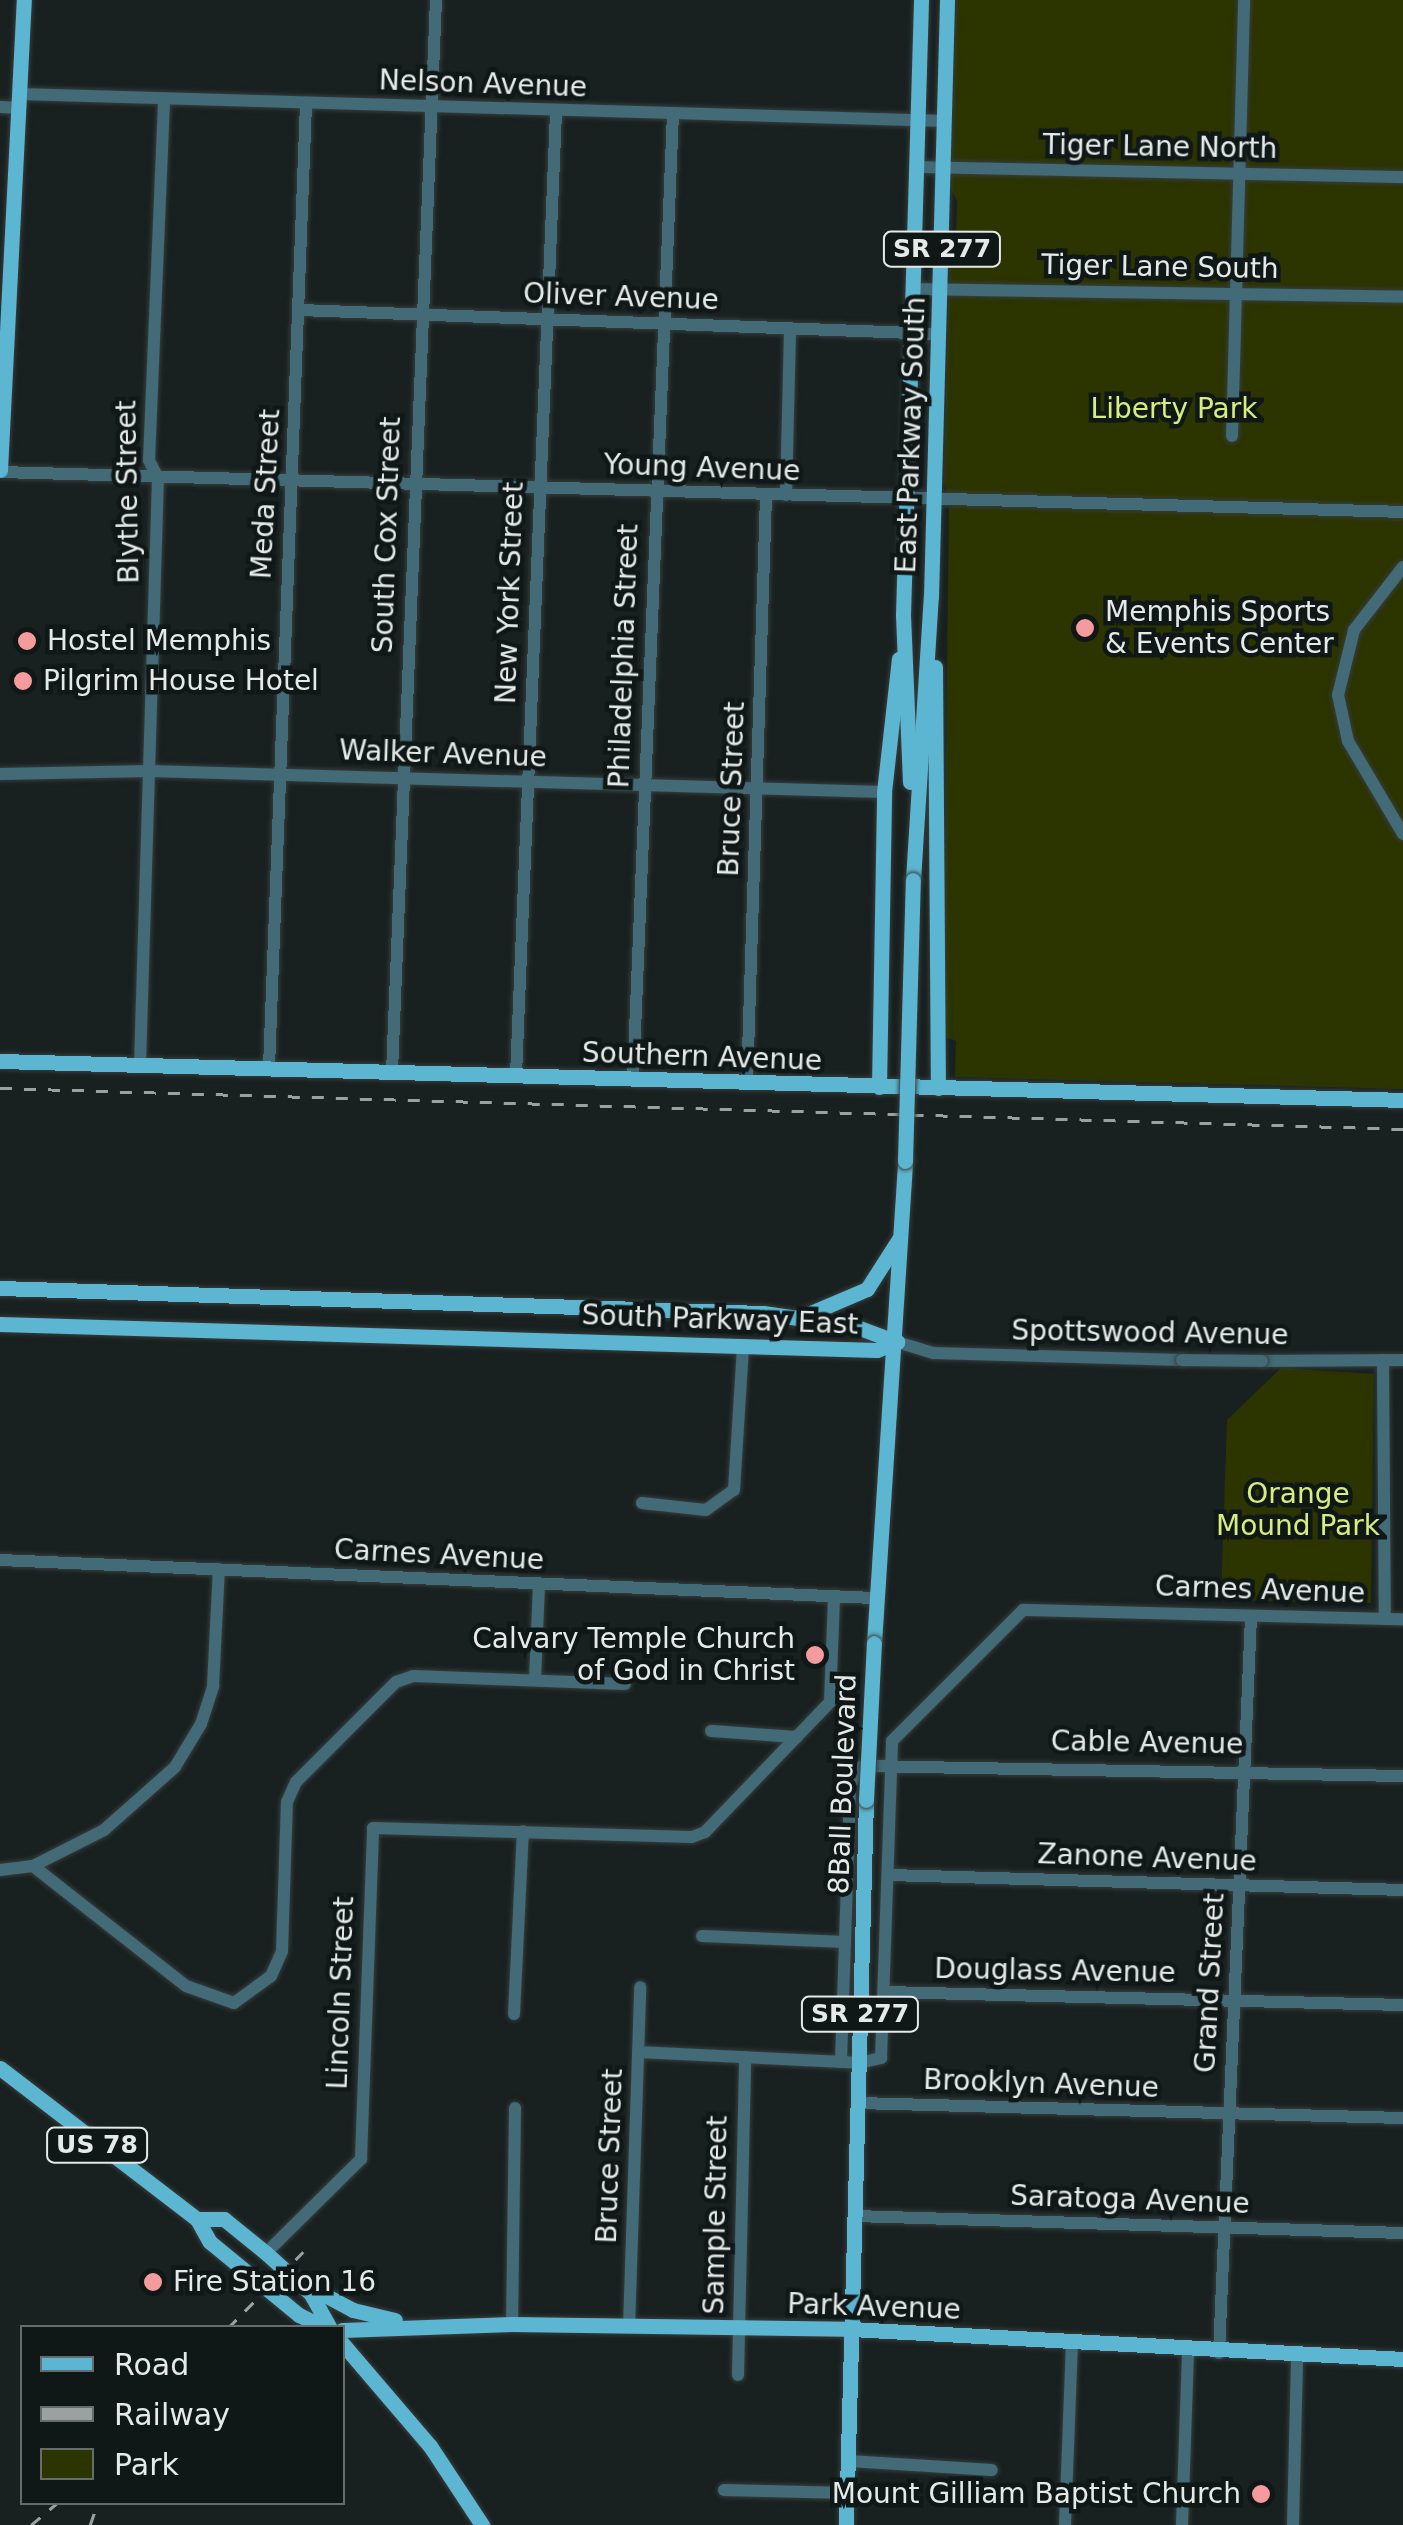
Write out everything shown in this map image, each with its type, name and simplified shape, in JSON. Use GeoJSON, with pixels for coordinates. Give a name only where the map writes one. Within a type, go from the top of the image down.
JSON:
{"type":"FeatureCollection","features":[{"type":"Feature","properties":{"kind":"main road"},"geometry":{"type":"LineString","coordinates":[[0,471],[6,284],[24,0]]}},
{"type":"Feature","properties":{"kind":"main road","name":"East Parkway South"},"geometry":{"type":"LineString","coordinates":[[913,876],[903,616],[916,288],[921,0]]}},
{"type":"Feature","properties":{"kind":"main road","name":"East Parkway South"},"geometry":{"type":"LineString","coordinates":[[896,1342],[913,876],[931,596],[947,0]]}},
{"type":"Feature","properties":{"kind":"main road"},"geometry":{"type":"LineString","coordinates":[[931,596],[938,724],[938,1088]]}},
{"type":"Feature","properties":{"kind":"main road"},"geometry":{"type":"LineString","coordinates":[[880,1087],[884,792],[903,616]]}},
{"type":"Feature","properties":{"kind":"main road","name":"Southern Avenue"},"geometry":{"type":"LineString","coordinates":[[0,1061],[1403,1100]]}},
{"type":"Feature","properties":{"kind":"main road"},"geometry":{"type":"LineString","coordinates":[[800,1316],[867,1289],[903,1231]]}},
{"type":"Feature","properties":{"kind":"main road","name":"South Parkway East"},"geometry":{"type":"LineString","coordinates":[[0,1288],[800,1316],[896,1342]]}},
{"type":"Feature","properties":{"kind":"main road"},"geometry":{"type":"LineString","coordinates":[[519,1338],[520,1305]]}},
{"type":"Feature","properties":{"kind":"main road","name":"South Parkway East"},"geometry":{"type":"LineString","coordinates":[[0,1324],[877,1350],[896,1342]]}},
{"type":"Feature","properties":{"kind":"main road","name":"8Ball Boulevard"},"geometry":{"type":"LineString","coordinates":[[855,2223],[875,1598],[896,1342]]}},
{"type":"Feature","properties":{"kind":"main road","name":"US 78"},"geometry":{"type":"LineString","coordinates":[[0,2068],[196,2219],[210,2242],[299,2316],[321,2325]]}},
{"type":"Feature","properties":{"kind":"main road","name":"US 78"},"geometry":{"type":"LineString","coordinates":[[196,2219],[224,2219],[266,2253],[294,2278],[326,2325]]}},
{"type":"Feature","properties":{"kind":"main road","name":"SR 277"},"geometry":{"type":"LineString","coordinates":[[846,2525],[855,2223]]}},
{"type":"Feature","properties":{"kind":"main road"},"geometry":{"type":"LineString","coordinates":[[294,2278],[364,2314],[429,2326]]}},
{"type":"Feature","properties":{"kind":"main road","name":"Park Avenue"},"geometry":{"type":"LineString","coordinates":[[345,2330],[512,2324],[851,2329],[1297,2357],[1403,2359]]}},
{"type":"Feature","properties":{"kind":"main road"},"geometry":{"type":"LineString","coordinates":[[345,2347],[430,2446],[482,2525]]}},
{"type":"Feature","properties":{"kind":"street","name":"South Cox Street"},"geometry":{"type":"LineString","coordinates":[[392,1072],[436,0]]}},
{"type":"Feature","properties":{"kind":"street"},"geometry":{"type":"LineString","coordinates":[[1232,436],[1236,174],[1244,0]]}},
{"type":"Feature","properties":{"kind":"street","name":"Nelson Avenue"},"geometry":{"type":"LineString","coordinates":[[0,107],[20,101],[164,100],[946,121]]}},
{"type":"Feature","properties":{"kind":"street","name":"Blythe Street"},"geometry":{"type":"LineString","coordinates":[[140,1064],[158,478],[149,460],[164,100]]}},
{"type":"Feature","properties":{"kind":"street","name":"Meda Street"},"geometry":{"type":"LineString","coordinates":[[270,1067],[306,103]]}},
{"type":"Feature","properties":{"kind":"street","name":"New York Street"},"geometry":{"type":"LineString","coordinates":[[516,1076],[556,112]]}},
{"type":"Feature","properties":{"kind":"street","name":"Philadelphia Street"},"geometry":{"type":"LineString","coordinates":[[633,1080],[673,114]]}},
{"type":"Feature","properties":{"kind":"street","name":"Tiger Lane North"},"geometry":{"type":"LineString","coordinates":[[916,167],[1403,176]]}},
{"type":"Feature","properties":{"kind":"street","name":"Tiger Lane South"},"geometry":{"type":"LineString","coordinates":[[916,288],[1403,297]]}},
{"type":"Feature","properties":{"kind":"street","name":"Oliver Avenue"},"geometry":{"type":"LineString","coordinates":[[300,310],[940,334]]}},
{"type":"Feature","properties":{"kind":"street"},"geometry":{"type":"LineString","coordinates":[[786,495],[790,328]]}},
{"type":"Feature","properties":{"kind":"street","name":"Young Avenue"},"geometry":{"type":"LineString","coordinates":[[0,471],[1403,512]]}},
{"type":"Feature","properties":{"kind":"street","name":"Bruce Street"},"geometry":{"type":"LineString","coordinates":[[747,1084],[766,495]]}},
{"type":"Feature","properties":{"kind":"street"},"geometry":{"type":"LineString","coordinates":[[1403,567],[1354,630],[1338,695],[1348,741],[1403,834]]}},
{"type":"Feature","properties":{"kind":"street","name":"Walker Avenue"},"geometry":{"type":"LineString","coordinates":[[0,774],[150,770],[884,792]]}},
{"type":"Feature","properties":{"kind":"street","name":"Spottswood Avenue"},"geometry":{"type":"LineString","coordinates":[[896,1342],[933,1353],[1262,1362],[1403,1360]]}},
{"type":"Feature","properties":{"kind":"street"},"geometry":{"type":"LineString","coordinates":[[642,1503],[706,1510],[734,1490],[742,1346]]}},
{"type":"Feature","properties":{"kind":"street"},"geometry":{"type":"LineString","coordinates":[[1383,1360],[1385,1619]]}},
{"type":"Feature","properties":{"kind":"street","name":"Carnes Avenue"},"geometry":{"type":"LineString","coordinates":[[0,1560],[875,1598]]}},
{"type":"Feature","properties":{"kind":"street"},"geometry":{"type":"LineString","coordinates":[[0,1870],[33,1866],[104,1830],[138,1805],[192,1738],[213,1686],[219,1569]]}},
{"type":"Feature","properties":{"kind":"street"},"geometry":{"type":"LineString","coordinates":[[535,1680],[539,1585]]}},
{"type":"Feature","properties":{"kind":"street"},"geometry":{"type":"LineString","coordinates":[[514,2014],[524,1831],[692,1838],[705,1832],[830,1702],[834,1597]]}},
{"type":"Feature","properties":{"kind":"street","name":"Carnes Avenue"},"geometry":{"type":"LineString","coordinates":[[889,1762],[892,1740],[1024,1610],[1403,1619]]}},
{"type":"Feature","properties":{"kind":"street","name":"Grand Street"},"geometry":{"type":"LineString","coordinates":[[1220,2352],[1251,1616]]}},
{"type":"Feature","properties":{"kind":"street"},"geometry":{"type":"LineString","coordinates":[[33,1866],[186,1986],[234,2002],[262,1985],[282,1951],[287,1802],[296,1782],[396,1682],[413,1676],[625,1684]]}},
{"type":"Feature","properties":{"kind":"street"},"geometry":{"type":"LineString","coordinates":[[711,1731],[797,1736]]}},
{"type":"Feature","properties":{"kind":"street"},"geometry":{"type":"LineString","coordinates":[[638,2052],[859,2063],[881,2058],[886,1992],[889,1762],[862,1766],[850,1785],[841,2062]]}},
{"type":"Feature","properties":{"kind":"street","name":"Cable Avenue"},"geometry":{"type":"LineString","coordinates":[[889,1762],[1403,1776]]}},
{"type":"Feature","properties":{"kind":"street","name":"Lincoln Street"},"geometry":{"type":"LineString","coordinates":[[266,2253],[361,2160],[374,1828],[524,1831]]}},
{"type":"Feature","properties":{"kind":"street","name":"Zanone Avenue"},"geometry":{"type":"LineString","coordinates":[[889,1876],[1403,1890]]}},
{"type":"Feature","properties":{"kind":"street"},"geometry":{"type":"LineString","coordinates":[[702,1936],[845,1942]]}},
{"type":"Feature","properties":{"kind":"street","name":"Bruce Street"},"geometry":{"type":"LineString","coordinates":[[630,2327],[640,1987]]}},
{"type":"Feature","properties":{"kind":"street","name":"Douglass Avenue"},"geometry":{"type":"LineString","coordinates":[[886,1992],[1403,2005]]}},
{"type":"Feature","properties":{"kind":"street","name":"Sample Street"},"geometry":{"type":"LineString","coordinates":[[738,2375],[745,2057]]}},
{"type":"Feature","properties":{"kind":"street","name":"Brooklyn Avenue"},"geometry":{"type":"LineString","coordinates":[[858,2104],[1403,2118]]}},
{"type":"Feature","properties":{"kind":"street"},"geometry":{"type":"LineString","coordinates":[[512,2324],[515,2108]]}},
{"type":"Feature","properties":{"kind":"street","name":"Saratoga Avenue"},"geometry":{"type":"LineString","coordinates":[[855,2223],[1403,2233]]}},
{"type":"Feature","properties":{"kind":"street"},"geometry":{"type":"LineString","coordinates":[[1065,2525],[1072,2343]]}},
{"type":"Feature","properties":{"kind":"street"},"geometry":{"type":"LineString","coordinates":[[1182,2525],[1188,2351]]}},
{"type":"Feature","properties":{"kind":"street"},"geometry":{"type":"LineString","coordinates":[[1293,2525],[1297,2357]]}},
{"type":"Feature","properties":{"kind":"street"},"geometry":{"type":"LineString","coordinates":[[849,2461],[992,2470]]}},
{"type":"Feature","properties":{"kind":"street"},"geometry":{"type":"LineString","coordinates":[[724,2490],[847,2493]]}},
{"type":"Feature","properties":{"kind":"green space","name":"Liberty Park"},"geometry":{"type":"Polygon","coordinates":[[[956,0],[1403,0],[1403,1089],[955,1077],[956,1041],[943,1036],[949,499],[944,481],[949,267],[955,256],[957,201],[950,188],[956,0]]]}},
{"type":"Feature","properties":{"kind":"green space","name":"Orange Mound Park"},"geometry":{"type":"Polygon","coordinates":[[[1281,1368],[1374,1374],[1371,1603],[1221,1600],[1227,1420],[1281,1368]]]}},
{"type":"Feature","properties":{"kind":"railway"},"geometry":{"type":"LineString","coordinates":[[0,1088],[1403,1129]]}},
{"type":"Feature","properties":{"kind":"railway"},"geometry":{"type":"LineString","coordinates":[[231,2325],[303,2252]]}},
{"type":"Feature","properties":{"kind":"railway"},"geometry":{"type":"LineString","coordinates":[[31,2525],[54,2505]]}},
{"type":"Feature","properties":{"kind":"railway"},"geometry":{"type":"LineString","coordinates":[[90,2525],[97,2505]]}},
{"type":"Feature","properties":{"kind":"place","name":"Memphis Sports & Events Center"},"geometry":{"type":"Point","coordinates":[1085,628]}},
{"type":"Feature","properties":{"kind":"place","name":"Hostel Memphis"},"geometry":{"type":"Point","coordinates":[27,641]}},
{"type":"Feature","properties":{"kind":"place","name":"Pilgrim House Hotel"},"geometry":{"type":"Point","coordinates":[23,681]}},
{"type":"Feature","properties":{"kind":"place","name":"Calvary Temple Church of God in Christ"},"geometry":{"type":"Point","coordinates":[815,1655]}},
{"type":"Feature","properties":{"kind":"place","name":"Fire Station 16"},"geometry":{"type":"Point","coordinates":[153,2282]}},
{"type":"Feature","properties":{"kind":"place","name":"Mount Gilliam Baptist Church"},"geometry":{"type":"Point","coordinates":[1261,2494]}}]}
